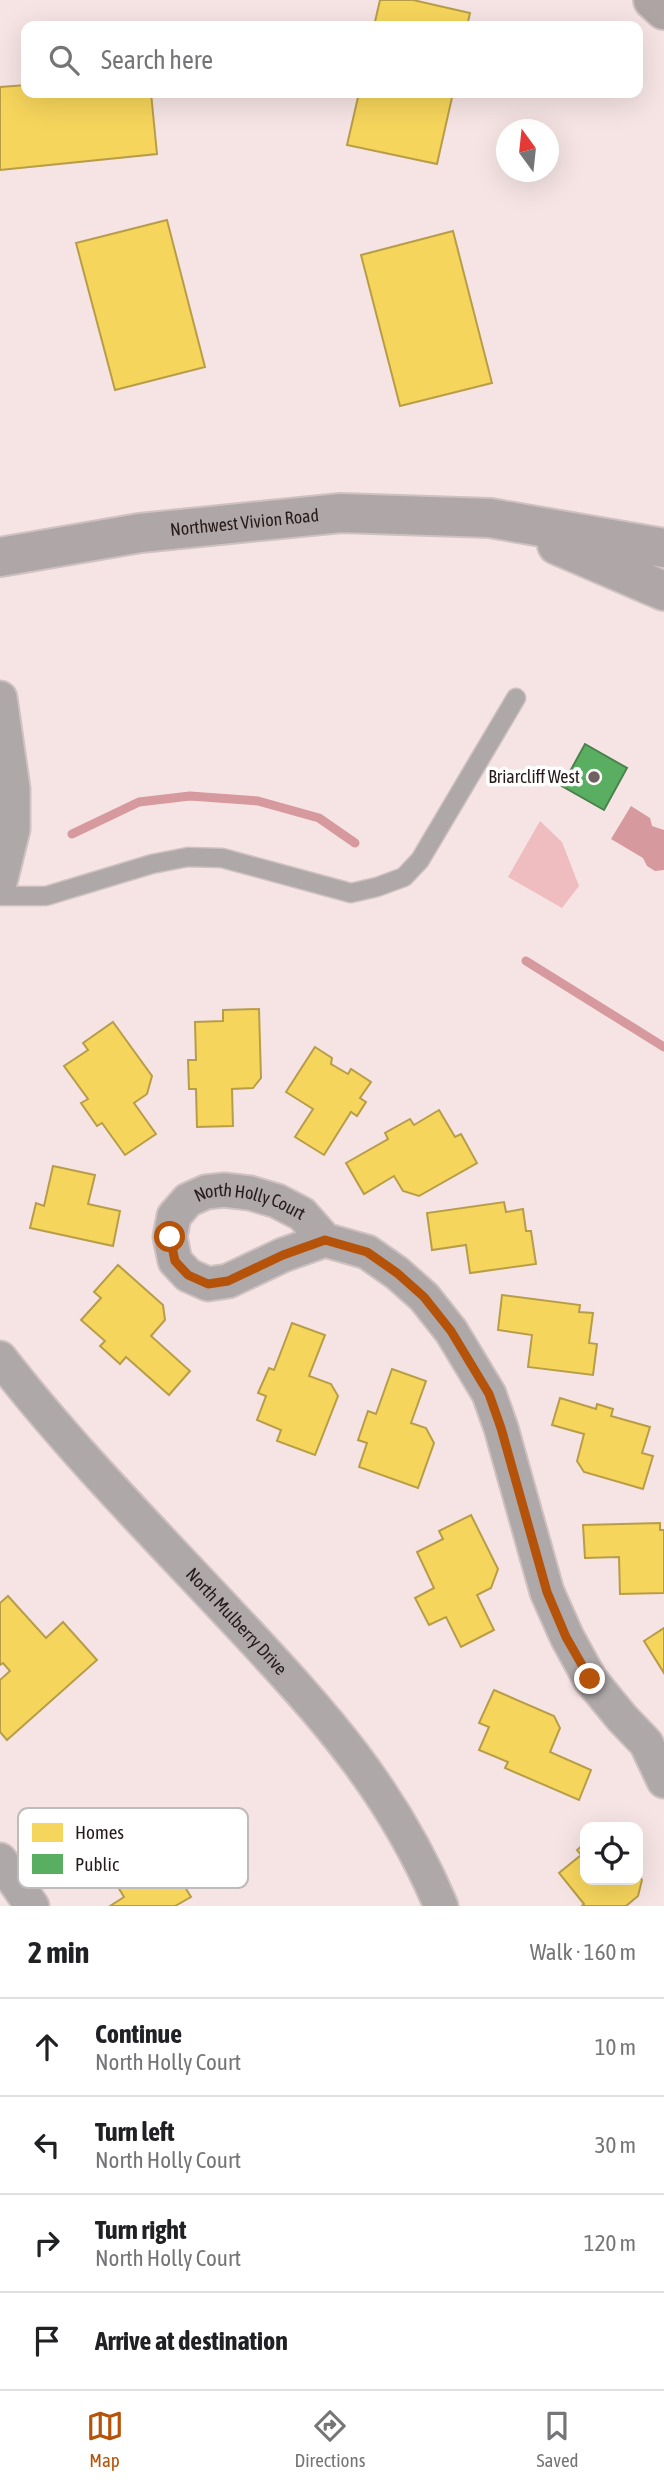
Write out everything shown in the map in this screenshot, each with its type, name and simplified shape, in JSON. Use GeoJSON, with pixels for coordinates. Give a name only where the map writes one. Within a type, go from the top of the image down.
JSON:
{"type":"FeatureCollection","features":[{"type":"Feature","properties":{"kind":"highway"},"geometry":{"type":"LineString","coordinates":[[653,0],[664,10]]}},
{"type":"Feature","properties":{"kind":"main road","name":"Northwest Vivion Road"},"geometry":{"type":"LineString","coordinates":[[0,556],[140,533],[341,513],[490,518],[664,548]]}},
{"type":"Feature","properties":{"kind":"main road","name":"Northwest Vivion Road"},"geometry":{"type":"LineString","coordinates":[[490,518],[664,591]]}},
{"type":"Feature","properties":{"kind":"street"},"geometry":{"type":"LineString","coordinates":[[0,698],[13,789],[13,830],[0,882]]}},
{"type":"Feature","properties":{"kind":"street","name":"North Holly Court"},"geometry":{"type":"LineString","coordinates":[[325,1240],[367,1252],[397,1273],[424,1297],[451,1331],[489,1394],[547,1592],[566,1637],[590,1679],[622,1718],[655,1747],[664,1780]]}},
{"type":"Feature","properties":{"kind":"street","name":"North Mulberry Drive"},"geometry":{"type":"LineString","coordinates":[[0,1358],[53,1423],[340,1736],[391,1808],[414,1846],[441,1906]]}},
{"type":"Feature","properties":{"kind":"street"},"geometry":{"type":"LineString","coordinates":[[0,1860],[18,1886]]}},
{"type":"Feature","properties":{"kind":"street"},"geometry":{"type":"LineString","coordinates":[[19,1888],[32,1906]]}},
{"type":"Feature","properties":{"kind":"lane"},"geometry":{"type":"LineString","coordinates":[[0,896],[46,896],[152,864],[187,857],[222,858],[351,893],[404,877],[420,860],[516,698]]}},
{"type":"Feature","properties":{"kind":"shaded area"},"geometry":{"type":"Polygon","coordinates":[[[631,806],[650,818],[652,826],[664,830],[664,870],[655,871],[647,866],[643,858],[611,839],[631,806]]]}},
{"type":"Feature","properties":{"kind":"shaded area"},"geometry":{"type":"Polygon","coordinates":[[[540,821],[562,842],[579,886],[562,908],[508,877],[540,821]]]}},
{"type":"Feature","properties":{"kind":"building: Homes"},"geometry":{"type":"Polygon","coordinates":[[[380,0],[413,0],[470,13],[468,21],[375,21],[380,0]]]}},
{"type":"Feature","properties":{"kind":"building: Homes"},"geometry":{"type":"Polygon","coordinates":[[[21,85],[21,98],[151,98],[157,154],[0,170],[0,87],[21,85]]]}},
{"type":"Feature","properties":{"kind":"building: Homes"},"geometry":{"type":"Polygon","coordinates":[[[358,98],[452,98],[437,164],[347,145],[358,98]]]}},
{"type":"Feature","properties":{"kind":"building: Homes"},"geometry":{"type":"Polygon","coordinates":[[[167,220],[205,367],[115,390],[76,243],[167,220]]]}},
{"type":"Feature","properties":{"kind":"building: Homes"},"geometry":{"type":"Polygon","coordinates":[[[453,231],[492,383],[400,406],[361,255],[453,231]]]}},
{"type":"Feature","properties":{"kind":"building: Homes"},"geometry":{"type":"Polygon","coordinates":[[[259,1009],[261,1078],[253,1088],[232,1089],[233,1126],[197,1127],[196,1089],[189,1089],[188,1060],[196,1060],[195,1022],[223,1021],[223,1010],[259,1009]]]}},
{"type":"Feature","properties":{"kind":"building: Homes"},"geometry":{"type":"Polygon","coordinates":[[[113,1022],[152,1076],[147,1094],[134,1103],[156,1134],[125,1155],[102,1123],[97,1126],[81,1103],[88,1099],[64,1066],[88,1050],[83,1043],[113,1022]]]}},
{"type":"Feature","properties":{"kind":"building: Homes"},"geometry":{"type":"Polygon","coordinates":[[[315,1047],[332,1058],[331,1064],[348,1074],[351,1069],[371,1082],[360,1098],[366,1102],[357,1116],[351,1112],[324,1155],[295,1137],[313,1109],[286,1092],[315,1047]]]}},
{"type":"Feature","properties":{"kind":"building: Homes"},"geometry":{"type":"Polygon","coordinates":[[[439,1110],[455,1137],[461,1134],[477,1163],[419,1196],[403,1191],[394,1176],[364,1194],[346,1163],[388,1139],[385,1133],[410,1119],[414,1125],[439,1110]]]}},
{"type":"Feature","properties":{"kind":"building: Homes"},"geometry":{"type":"Polygon","coordinates":[[[53,1166],[95,1175],[88,1204],[120,1211],[113,1246],[30,1228],[36,1203],[44,1206],[53,1166]]]}},
{"type":"Feature","properties":{"kind":"building: Homes"},"geometry":{"type":"Polygon","coordinates":[[[504,1202],[506,1212],[523,1209],[526,1231],[531,1231],[536,1264],[470,1273],[466,1245],[432,1250],[427,1213],[504,1202]]]}},
{"type":"Feature","properties":{"kind":"building: Homes"},"geometry":{"type":"Polygon","coordinates":[[[118,1265],[163,1305],[165,1320],[151,1336],[190,1371],[169,1395],[126,1357],[120,1364],[100,1346],[105,1341],[81,1320],[101,1298],[94,1292],[118,1265]]]}},
{"type":"Feature","properties":{"kind":"building: Homes"},"geometry":{"type":"Polygon","coordinates":[[[502,1295],[580,1305],[579,1312],[593,1313],[589,1343],[597,1344],[593,1375],[528,1367],[532,1335],[498,1330],[502,1295]]]}},
{"type":"Feature","properties":{"kind":"building: Homes"},"geometry":{"type":"Polygon","coordinates":[[[292,1323],[325,1335],[309,1376],[331,1384],[338,1396],[315,1455],[277,1441],[281,1430],[257,1420],[266,1396],[258,1393],[269,1368],[274,1370],[292,1323]]]}},
{"type":"Feature","properties":{"kind":"building: Homes"},"geometry":{"type":"Polygon","coordinates":[[[392,1369],[426,1381],[411,1423],[426,1428],[434,1443],[418,1488],[359,1467],[367,1443],[358,1440],[368,1411],[376,1414],[392,1369]]]}},
{"type":"Feature","properties":{"kind":"building: Homes"},"geometry":{"type":"Polygon","coordinates":[[[560,1398],[596,1409],[597,1404],[613,1409],[611,1416],[650,1427],[642,1453],[653,1456],[643,1489],[584,1472],[577,1461],[584,1434],[552,1425],[560,1398]]]}},
{"type":"Feature","properties":{"kind":"building: Homes"},"geometry":{"type":"Polygon","coordinates":[[[471,1515],[498,1569],[491,1588],[477,1595],[494,1630],[461,1647],[446,1617],[429,1625],[415,1598],[434,1588],[417,1552],[443,1539],[439,1531],[471,1515]]]}},
{"type":"Feature","properties":{"kind":"building: Homes"},"geometry":{"type":"Polygon","coordinates":[[[660,1523],[660,1530],[664,1530],[664,1593],[620,1594],[619,1557],[585,1558],[583,1525],[660,1523]]]}},
{"type":"Feature","properties":{"kind":"building: Homes"},"geometry":{"type":"Polygon","coordinates":[[[8,1596],[46,1638],[63,1622],[97,1660],[7,1740],[0,1732],[0,1680],[10,1671],[3,1663],[0,1665],[0,1603],[8,1596]]]}},
{"type":"Feature","properties":{"kind":"building: Homes"},"geometry":{"type":"Polygon","coordinates":[[[664,1628],[664,1673],[644,1641],[664,1628]]]}},
{"type":"Feature","properties":{"kind":"building: Homes"},"geometry":{"type":"Polygon","coordinates":[[[494,1690],[554,1716],[560,1728],[550,1752],[591,1770],[579,1800],[505,1768],[508,1762],[479,1750],[489,1727],[479,1723],[494,1690]]]}},
{"type":"Feature","properties":{"kind":"building: Homes"},"geometry":{"type":"Polygon","coordinates":[[[580,1856],[580,1885],[641,1885],[638,1896],[626,1906],[582,1906],[584,1904],[559,1873],[580,1856]]]}},
{"type":"Feature","properties":{"kind":"building: Homes"},"geometry":{"type":"Polygon","coordinates":[[[119,1888],[186,1888],[191,1897],[175,1906],[110,1906],[124,1897],[119,1888]]]}},
{"type":"Feature","properties":{"kind":"building: Public","name":"Briarcliff West"},"geometry":{"type":"Polygon","coordinates":[[[585,744],[627,768],[604,810],[562,786],[585,744]]]}},
{"type":"Feature","properties":{"kind":"waterway"},"geometry":{"type":"LineString","coordinates":[[72,834],[139,802],[190,796],[258,801],[319,818],[355,843]]}},
{"type":"Feature","properties":{"kind":"waterway"},"geometry":{"type":"LineString","coordinates":[[526,961],[664,1047]]}},
{"type":"Feature","properties":{"kind":"place","name":"Briarcliff West"},"geometry":{"type":"Point","coordinates":[594,777]}},
{"type":"Feature","properties":{"kind":"route"},"geometry":{"type":"LineString","coordinates":[[170,1237],[175,1261],[188,1275],[208,1284],[228,1281],[283,1255],[325,1240],[367,1252],[397,1273],[424,1297],[451,1331],[489,1394],[547,1592],[566,1637],[590,1679]]}}]}
